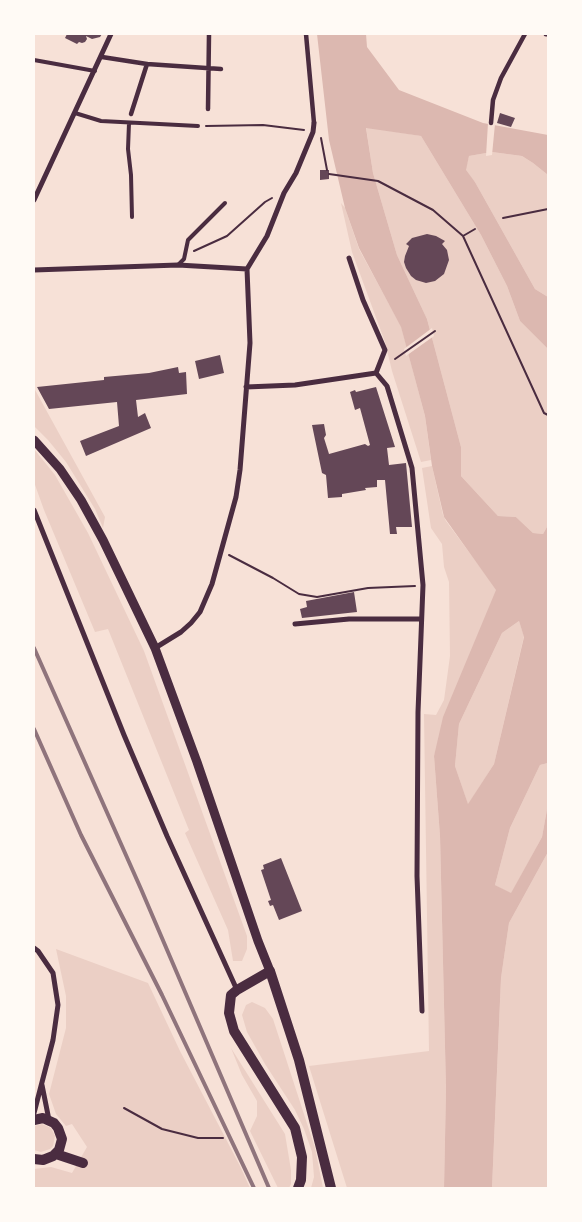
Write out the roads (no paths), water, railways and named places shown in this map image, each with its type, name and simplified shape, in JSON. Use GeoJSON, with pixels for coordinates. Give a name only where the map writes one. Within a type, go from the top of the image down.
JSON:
{"type":"FeatureCollection","features":[{"type":"Feature","properties":{"kind":"main road"},"geometry":{"type":"LineString","coordinates":[[298,1188],[301,1180],[302,1157],[295,1128],[234,1031],[229,1013],[232,995],[237,990],[270,971],[299,1060],[331,1188]]}},
{"type":"Feature","properties":{"kind":"main road"},"geometry":{"type":"LineString","coordinates":[[34,1120],[43,1118],[49,1120],[58,1128],[62,1139],[58,1149],[46,1159],[34,1159]]}},
{"type":"Feature","properties":{"kind":"main road"},"geometry":{"type":"LineString","coordinates":[[58,1149],[80,1161]]}},
{"type":"Feature","properties":{"kind":"street"},"geometry":{"type":"LineString","coordinates":[[34,200],[112,34]]}},
{"type":"Feature","properties":{"kind":"street"},"geometry":{"type":"LineString","coordinates":[[208,109],[210,34]]}},
{"type":"Feature","properties":{"kind":"street"},"geometry":{"type":"LineString","coordinates":[[156,648],[182,632],[200,612],[212,584],[236,498],[250,343],[247,269],[267,236],[284,193],[296,173],[314,132],[306,34]]}},
{"type":"Feature","properties":{"kind":"street"},"geometry":{"type":"LineString","coordinates":[[491,123],[493,100],[501,78],[525,34]]}},
{"type":"Feature","properties":{"kind":"street"},"geometry":{"type":"LineString","coordinates":[[102,57],[147,64],[221,69]]}},
{"type":"Feature","properties":{"kind":"street"},"geometry":{"type":"LineString","coordinates":[[131,114],[147,64]]}},
{"type":"Feature","properties":{"kind":"street"},"geometry":{"type":"LineString","coordinates":[[349,258],[363,300],[385,350],[376,373]]}},
{"type":"Feature","properties":{"kind":"street"},"geometry":{"type":"LineString","coordinates":[[34,270],[178,265],[247,269]]}},
{"type":"Feature","properties":{"kind":"street"},"geometry":{"type":"LineString","coordinates":[[246,388],[295,386],[376,373]]}},
{"type":"Feature","properties":{"kind":"street"},"geometry":{"type":"LineString","coordinates":[[376,373],[387,386],[412,468],[423,585],[418,712],[417,876],[422,1011]]}},
{"type":"Feature","properties":{"kind":"street"},"geometry":{"type":"LineString","coordinates":[[34,440],[60,469],[80,500],[156,648],[270,971]]}},
{"type":"Feature","properties":{"kind":"street"},"geometry":{"type":"LineString","coordinates":[[34,510],[131,752],[237,990]]}},
{"type":"Feature","properties":{"kind":"street"},"geometry":{"type":"LineString","coordinates":[[295,624],[348,619],[421,619]]}},
{"type":"Feature","properties":{"kind":"street"},"geometry":{"type":"LineString","coordinates":[[34,948],[53,973],[58,1005],[53,1040],[34,1113]]}},
{"type":"Feature","properties":{"kind":"street"},"geometry":{"type":"LineString","coordinates":[[42,1082],[49,1120]]}},
{"type":"Feature","properties":{"kind":"lane"},"geometry":{"type":"LineString","coordinates":[[34,60],[95,71]]}},
{"type":"Feature","properties":{"kind":"lane"},"geometry":{"type":"LineString","coordinates":[[75,113],[101,121],[198,126]]}},
{"type":"Feature","properties":{"kind":"lane"},"geometry":{"type":"LineString","coordinates":[[129,123],[128,149],[132,217]]}},
{"type":"Feature","properties":{"kind":"lane"},"geometry":{"type":"LineString","coordinates":[[178,265],[184,259],[188,240],[225,204]]}},
{"type":"Feature","properties":{"kind":"railway"},"geometry":{"type":"LineString","coordinates":[[34,648],[141,889],[269,1188]]}},
{"type":"Feature","properties":{"kind":"railway"},"geometry":{"type":"LineString","coordinates":[[34,729],[81,835],[162,995],[254,1188]]}}]}
